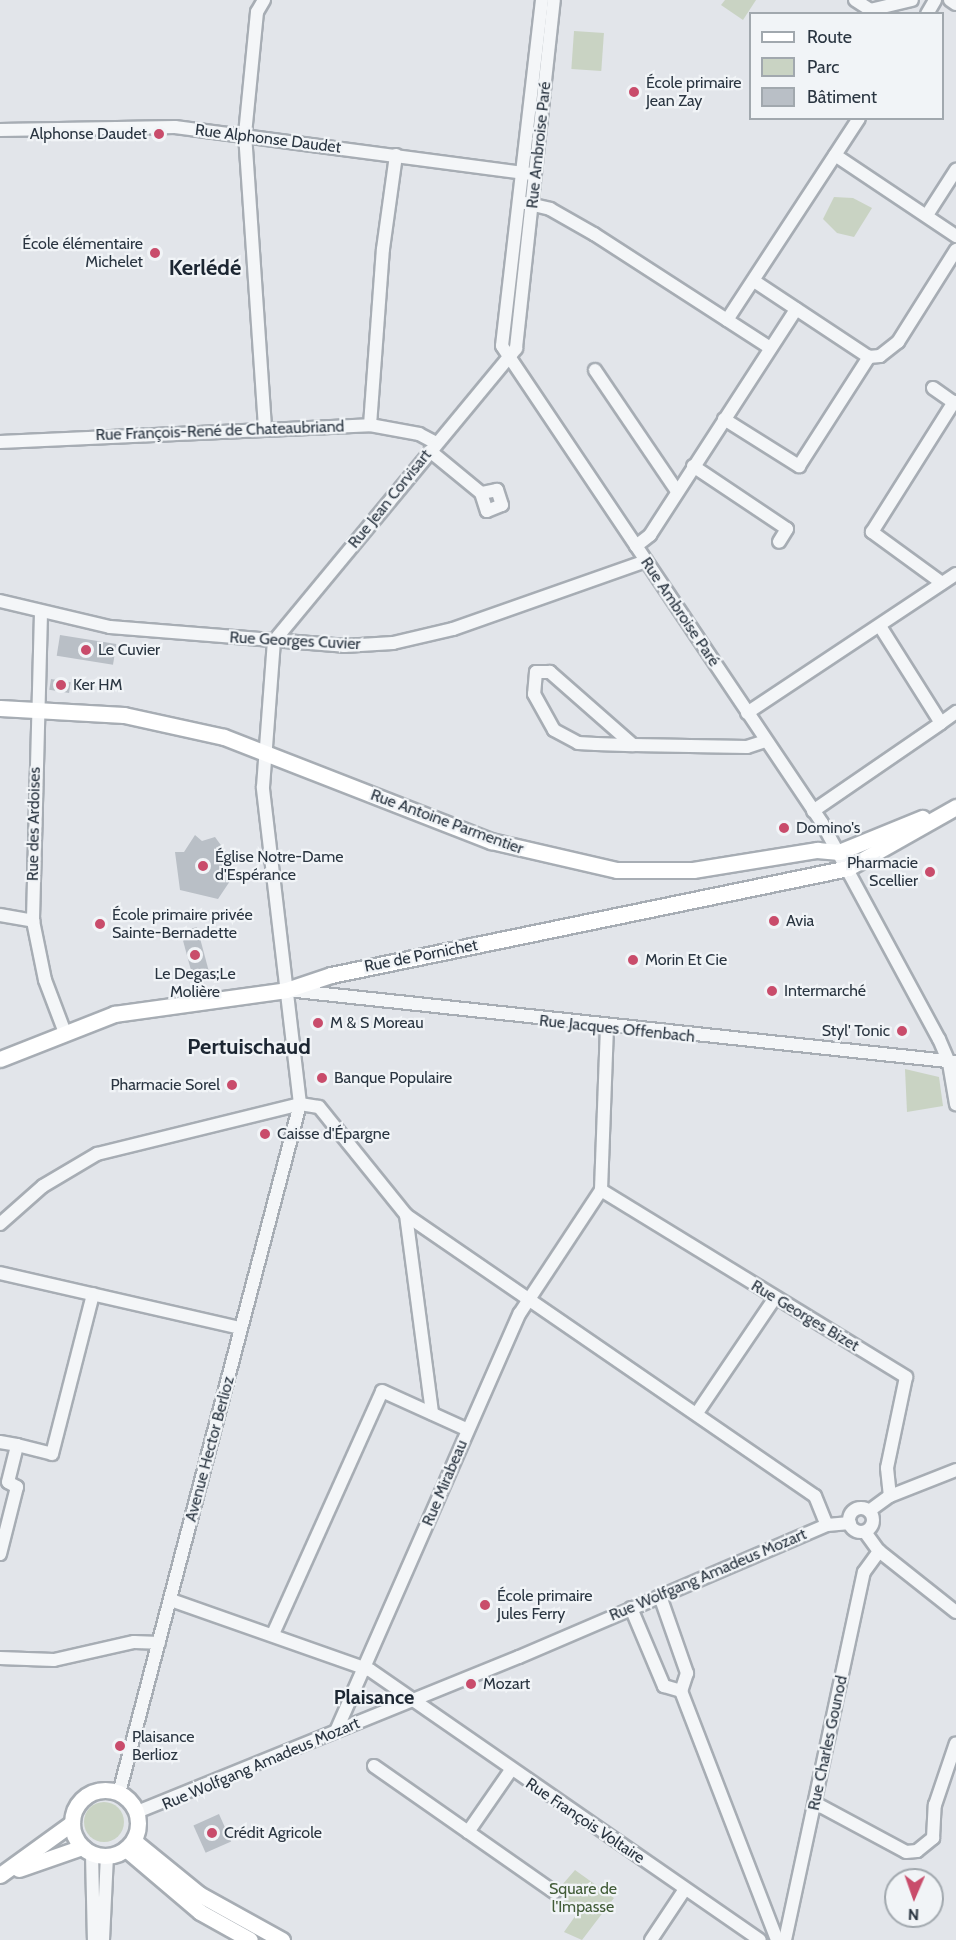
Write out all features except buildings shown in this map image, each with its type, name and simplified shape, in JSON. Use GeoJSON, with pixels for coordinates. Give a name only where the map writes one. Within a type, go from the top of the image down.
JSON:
{"type":"FeatureCollection","features":[{"type":"Feature","properties":{"kind":"main road","name":"Rue Antoine Parmentier"},"geometry":{"type":"LineString","coordinates":[[0,708],[36,708],[180,726],[262,752],[491,841],[576,865],[663,872],[839,852],[899,828],[956,800]]}},
{"type":"Feature","properties":{"kind":"main road","name":"Rue de Pornichet"},"geometry":{"type":"LineString","coordinates":[[0,1059],[64,1030],[164,1005],[286,990],[331,975],[848,868],[956,807]]}},
{"type":"Feature","properties":{"kind":"main road"},"geometry":{"type":"LineString","coordinates":[[0,1876],[72,1823],[83,1798],[100,1790],[119,1793],[136,1812],[130,1845]]}},
{"type":"Feature","properties":{"kind":"main road"},"geometry":{"type":"LineString","coordinates":[[72,1823],[87,1850]]}},
{"type":"Feature","properties":{"kind":"main road"},"geometry":{"type":"LineString","coordinates":[[0,1876],[87,1850],[107,1856],[130,1845]]}},
{"type":"Feature","properties":{"kind":"main road"},"geometry":{"type":"LineString","coordinates":[[130,1845],[200,1912],[250,1940]]}},
{"type":"Feature","properties":{"kind":"main road"},"geometry":{"type":"LineString","coordinates":[[130,1845],[199,1893],[282,1940]]}},
{"type":"Feature","properties":{"kind":"street"},"geometry":{"type":"LineString","coordinates":[[264,0],[257,12],[245,134],[265,426]]}},
{"type":"Feature","properties":{"kind":"street","name":"Rue Ambroise Paré"},"geometry":{"type":"LineString","coordinates":[[507,358],[516,348],[532,204],[529,173],[542,0]]}},
{"type":"Feature","properties":{"kind":"street","name":"Rue Ambroise Paré"},"geometry":{"type":"LineString","coordinates":[[554,0],[529,173],[519,202],[502,346],[507,358],[636,546],[839,852],[953,1062],[956,1104]]}},
{"type":"Feature","properties":{"kind":"street"},"geometry":{"type":"LineString","coordinates":[[855,0],[874,8],[912,0]]}},
{"type":"Feature","properties":{"kind":"street"},"geometry":{"type":"LineString","coordinates":[[950,0],[956,4]]}},
{"type":"Feature","properties":{"kind":"street"},"geometry":{"type":"LineString","coordinates":[[727,320],[858,120]]}},
{"type":"Feature","properties":{"kind":"street","name":"Rue Alphonse Daudet"},"geometry":{"type":"LineString","coordinates":[[0,130],[175,127],[245,134],[529,173]]}},
{"type":"Feature","properties":{"kind":"street"},"geometry":{"type":"LineString","coordinates":[[370,425],[383,249],[396,155]]}},
{"type":"Feature","properties":{"kind":"street"},"geometry":{"type":"LineString","coordinates":[[835,155],[956,236]]}},
{"type":"Feature","properties":{"kind":"street"},"geometry":{"type":"LineString","coordinates":[[927,215],[956,172]]}},
{"type":"Feature","properties":{"kind":"street"},"geometry":{"type":"LineString","coordinates":[[519,202],[532,204],[594,234],[770,348]]}},
{"type":"Feature","properties":{"kind":"street"},"geometry":{"type":"LineString","coordinates":[[724,419],[799,466],[869,357],[898,342],[956,250]]}},
{"type":"Feature","properties":{"kind":"street"},"geometry":{"type":"LineString","coordinates":[[754,281],[869,357]]}},
{"type":"Feature","properties":{"kind":"street"},"geometry":{"type":"LineString","coordinates":[[636,546],[650,535],[796,309]]}},
{"type":"Feature","properties":{"kind":"street","name":"Rue Jean Corvisart"},"geometry":{"type":"LineString","coordinates":[[274,641],[507,358]]}},
{"type":"Feature","properties":{"kind":"street"},"geometry":{"type":"LineString","coordinates":[[595,370],[677,491]]}},
{"type":"Feature","properties":{"kind":"street"},"geometry":{"type":"LineString","coordinates":[[933,388],[955,403],[872,532],[942,584]]}},
{"type":"Feature","properties":{"kind":"street","name":"Rue François-René de Chateaubriand"},"geometry":{"type":"LineString","coordinates":[[0,442],[265,426],[370,425],[419,434],[481,493]]}},
{"type":"Feature","properties":{"kind":"street"},"geometry":{"type":"LineString","coordinates":[[693,466],[787,529],[779,542]]}},
{"type":"Feature","properties":{"kind":"street","name":"Rue Georges Cuvier"},"geometry":{"type":"LineString","coordinates":[[0,601],[41,613],[110,627],[274,641],[393,643],[476,622],[646,561]]}},
{"type":"Feature","properties":{"kind":"street"},"geometry":{"type":"LineString","coordinates":[[747,713],[956,574]]}},
{"type":"Feature","properties":{"kind":"street","name":"Rue des Ardoises"},"geometry":{"type":"LineString","coordinates":[[41,613],[36,708],[33,921],[45,980],[64,1030]]}},
{"type":"Feature","properties":{"kind":"street"},"geometry":{"type":"LineString","coordinates":[[880,626],[941,723]]}},
{"type":"Feature","properties":{"kind":"street"},"geometry":{"type":"LineString","coordinates":[[274,641],[262,752],[300,1104]]}},
{"type":"Feature","properties":{"kind":"street"},"geometry":{"type":"LineString","coordinates":[[633,745],[550,672],[536,672],[534,694],[554,730],[578,742],[633,745],[747,747],[765,741]]}},
{"type":"Feature","properties":{"kind":"street"},"geometry":{"type":"LineString","coordinates":[[813,811],[956,712]]}},
{"type":"Feature","properties":{"kind":"street"},"geometry":{"type":"LineString","coordinates":[[0,915],[33,921]]}},
{"type":"Feature","properties":{"kind":"street","name":"Rue Jacques Offenbach"},"geometry":{"type":"LineString","coordinates":[[286,990],[607,1028],[953,1062]]}},
{"type":"Feature","properties":{"kind":"street"},"geometry":{"type":"LineString","coordinates":[[601,1190],[607,1028]]}},
{"type":"Feature","properties":{"kind":"street"},"geometry":{"type":"LineString","coordinates":[[0,1224],[43,1186],[97,1154],[300,1104],[319,1107],[406,1215],[527,1300],[697,1413],[820,1500],[827,1525]]}},
{"type":"Feature","properties":{"kind":"street","name":"Avenue Hector Berlioz"},"geometry":{"type":"LineString","coordinates":[[119,1793],[300,1104]]}},
{"type":"Feature","properties":{"kind":"street","name":"Rue Georges Bizet"},"geometry":{"type":"LineString","coordinates":[[601,1190],[906,1377],[887,1468],[890,1496]]}},
{"type":"Feature","properties":{"kind":"street","name":"Rue Mirabeau"},"geometry":{"type":"LineString","coordinates":[[337,1730],[363,1666],[527,1300],[601,1190]]}},
{"type":"Feature","properties":{"kind":"street"},"geometry":{"type":"LineString","coordinates":[[406,1215],[432,1413]]}},
{"type":"Feature","properties":{"kind":"street"},"geometry":{"type":"LineString","coordinates":[[0,1272],[241,1328]]}},
{"type":"Feature","properties":{"kind":"street"},"geometry":{"type":"LineString","coordinates":[[0,1442],[52,1454],[93,1294]]}},
{"type":"Feature","properties":{"kind":"street"},"geometry":{"type":"LineString","coordinates":[[697,1413],[775,1298]]}},
{"type":"Feature","properties":{"kind":"street"},"geometry":{"type":"LineString","coordinates":[[273,1634],[382,1391],[468,1430]]}},
{"type":"Feature","properties":{"kind":"street"},"geometry":{"type":"LineString","coordinates":[[0,1554],[3,1529],[17,1487],[4,1483],[17,1445]]}},
{"type":"Feature","properties":{"kind":"street"},"geometry":{"type":"LineString","coordinates":[[956,1470],[890,1496],[869,1511],[855,1510],[849,1523],[865,1532],[879,1551],[956,1612]]}},
{"type":"Feature","properties":{"kind":"street"},"geometry":{"type":"LineString","coordinates":[[865,1532],[873,1521],[869,1511]]}},
{"type":"Feature","properties":{"kind":"street","name":"Rue Wolfgang Amadeus Mozart"},"geometry":{"type":"LineString","coordinates":[[136,1812],[413,1700],[827,1525],[849,1523]]}},
{"type":"Feature","properties":{"kind":"street","name":"Rue Charles Gounod"},"geometry":{"type":"LineString","coordinates":[[785,1940],[864,1572],[879,1551]]}},
{"type":"Feature","properties":{"kind":"street"},"geometry":{"type":"LineString","coordinates":[[660,1596],[687,1673],[681,1691],[777,1940]]}},
{"type":"Feature","properties":{"kind":"street","name":"Rue François Voltaire"},"geometry":{"type":"LineString","coordinates":[[171,1599],[363,1666],[760,1940]]}},
{"type":"Feature","properties":{"kind":"street"},"geometry":{"type":"LineString","coordinates":[[631,1608],[664,1686],[681,1691]]}},
{"type":"Feature","properties":{"kind":"street"},"geometry":{"type":"LineString","coordinates":[[0,1658],[54,1660],[134,1642],[159,1643]]}},
{"type":"Feature","properties":{"kind":"street"},"geometry":{"type":"LineString","coordinates":[[815,1803],[906,1852],[917,1851],[933,1838],[935,1805],[956,1743]]}},
{"type":"Feature","properties":{"kind":"street"},"geometry":{"type":"LineString","coordinates":[[374,1766],[554,1892]]}},
{"type":"Feature","properties":{"kind":"street"},"geometry":{"type":"LineString","coordinates":[[468,1832],[511,1770]]}},
{"type":"Feature","properties":{"kind":"street"},"geometry":{"type":"LineString","coordinates":[[87,1850],[94,1940]]}},
{"type":"Feature","properties":{"kind":"street"},"geometry":{"type":"LineString","coordinates":[[103,1940],[107,1856]]}},
{"type":"Feature","properties":{"kind":"street"},"geometry":{"type":"LineString","coordinates":[[651,1940],[685,1889]]}},
{"type":"Feature","properties":{"kind":"green space"},"geometry":{"type":"Polygon","coordinates":[[[725,0],[756,0],[743,20],[721,5],[725,0]]]}},
{"type":"Feature","properties":{"kind":"green space"},"geometry":{"type":"Polygon","coordinates":[[[574,31],[604,33],[601,71],[571,69],[574,31]]]}},
{"type":"Feature","properties":{"kind":"green space"},"geometry":{"type":"Polygon","coordinates":[[[834,197],[853,198],[872,208],[854,237],[837,233],[823,219],[834,197]]]}},
{"type":"Feature","properties":{"kind":"green space"},"geometry":{"type":"Polygon","coordinates":[[[905,1069],[939,1077],[943,1106],[907,1112],[905,1069]]]}},
{"type":"Feature","properties":{"kind":"green space"},"geometry":{"type":"Polygon","coordinates":[[[104,1802],[118,1808],[124,1822],[118,1836],[104,1842],[90,1836],[84,1822],[90,1808],[104,1802]]]}},
{"type":"Feature","properties":{"kind":"green space","name":"Square de l'Impasse"},"geometry":{"type":"Polygon","coordinates":[[[575,1870],[614,1898],[582,1940],[564,1932],[576,1915],[564,1905],[562,1885],[575,1870]]]}},
{"type":"Feature","properties":{"kind":"place","name":"École primaire Jean Zay"},"geometry":{"type":"Point","coordinates":[634,92]}},
{"type":"Feature","properties":{"kind":"place","name":"Alphonse Daudet"},"geometry":{"type":"Point","coordinates":[159,134]}},
{"type":"Feature","properties":{"kind":"place","name":"École élémentaire Michelet"},"geometry":{"type":"Point","coordinates":[155,253]}},
{"type":"Feature","properties":{"kind":"place","name":"Le Cuvier"},"geometry":{"type":"Point","coordinates":[86,650]}},
{"type":"Feature","properties":{"kind":"place","name":"Ker HM"},"geometry":{"type":"Point","coordinates":[61,685]}},
{"type":"Feature","properties":{"kind":"place","name":"Domino's"},"geometry":{"type":"Point","coordinates":[784,828]}},
{"type":"Feature","properties":{"kind":"place","name":"Église Notre-Dame d'Espérance"},"geometry":{"type":"Point","coordinates":[203,866]}},
{"type":"Feature","properties":{"kind":"place","name":"Pharmacie Scellier"},"geometry":{"type":"Point","coordinates":[930,872]}},
{"type":"Feature","properties":{"kind":"place","name":"Avia"},"geometry":{"type":"Point","coordinates":[774,921]}},
{"type":"Feature","properties":{"kind":"place","name":"École primaire privée Sainte-Bernadette"},"geometry":{"type":"Point","coordinates":[100,924]}},
{"type":"Feature","properties":{"kind":"place","name":"Le Degas;Le Molière"},"geometry":{"type":"Point","coordinates":[195,955]}},
{"type":"Feature","properties":{"kind":"place","name":"Morin Et Cie"},"geometry":{"type":"Point","coordinates":[633,960]}},
{"type":"Feature","properties":{"kind":"place","name":"Intermarché"},"geometry":{"type":"Point","coordinates":[772,991]}},
{"type":"Feature","properties":{"kind":"place","name":"M & S Moreau"},"geometry":{"type":"Point","coordinates":[318,1023]}},
{"type":"Feature","properties":{"kind":"place","name":"Styl' Tonic"},"geometry":{"type":"Point","coordinates":[902,1031]}},
{"type":"Feature","properties":{"kind":"place","name":"Banque Populaire"},"geometry":{"type":"Point","coordinates":[322,1078]}},
{"type":"Feature","properties":{"kind":"place","name":"Pharmacie Sorel"},"geometry":{"type":"Point","coordinates":[232,1085]}},
{"type":"Feature","properties":{"kind":"place","name":"Caisse d'Épargne"},"geometry":{"type":"Point","coordinates":[265,1134]}},
{"type":"Feature","properties":{"kind":"place","name":"École primaire Jules Ferry"},"geometry":{"type":"Point","coordinates":[485,1605]}},
{"type":"Feature","properties":{"kind":"place","name":"Mozart"},"geometry":{"type":"Point","coordinates":[471,1684]}},
{"type":"Feature","properties":{"kind":"place","name":"Plaisance Berlioz"},"geometry":{"type":"Point","coordinates":[120,1746]}},
{"type":"Feature","properties":{"kind":"place","name":"Crédit Agricole"},"geometry":{"type":"Point","coordinates":[212,1833]}},
{"type":"Feature","properties":{"kind":"district","name":"Kerlédé"},"geometry":{"type":"Point","coordinates":[205,268]}},
{"type":"Feature","properties":{"kind":"district","name":"Pertuischaud"},"geometry":{"type":"Point","coordinates":[249,1047]}},
{"type":"Feature","properties":{"kind":"district","name":"Plaisance"},"geometry":{"type":"Point","coordinates":[374,1697]}}]}
